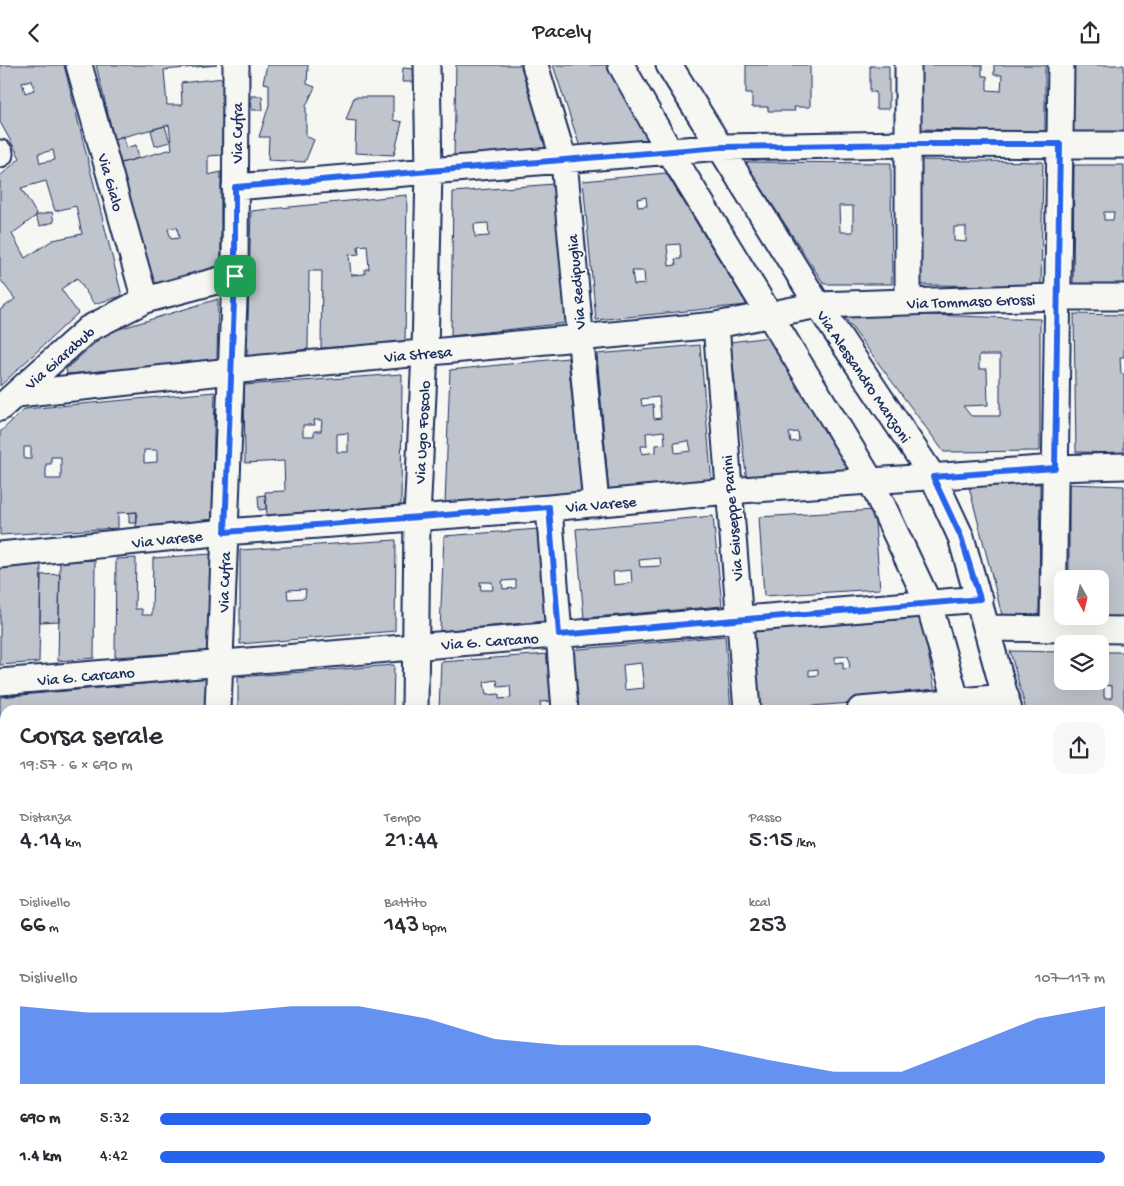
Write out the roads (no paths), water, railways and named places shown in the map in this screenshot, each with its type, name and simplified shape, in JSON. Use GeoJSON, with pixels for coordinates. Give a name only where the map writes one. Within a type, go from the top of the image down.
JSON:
{"type":"FeatureCollection","features":[{"type":"Feature","properties":{"kind":"street","name":"Via Gialo"},"geometry":{"type":"LineString","coordinates":[[79,65],[145,300]]}},
{"type":"Feature","properties":{"kind":"street","name":"Via Cufra"},"geometry":{"type":"LineString","coordinates":[[218,705],[235,276],[236,65]]}},
{"type":"Feature","properties":{"kind":"street","name":"Via Ugo Foscolo"},"geometry":{"type":"LineString","coordinates":[[416,705],[417,517],[425,353],[429,171],[427,65]]}},
{"type":"Feature","properties":{"kind":"street","name":"Via Redipuglia"},"geometry":{"type":"LineString","coordinates":[[535,65],[564,161],[596,503]]}},
{"type":"Feature","properties":{"kind":"street"},"geometry":{"type":"LineString","coordinates":[[621,65],[670,152],[871,481],[929,604],[958,705]]}},
{"type":"Feature","properties":{"kind":"street","name":"Via Alessandro Manzoni"},"geometry":{"type":"LineString","coordinates":[[669,65],[818,305],[933,477],[961,537],[1008,704]]}},
{"type":"Feature","properties":{"kind":"street"},"geometry":{"type":"LineString","coordinates":[[908,65],[908,301]]}},
{"type":"Feature","properties":{"kind":"street"},"geometry":{"type":"LineString","coordinates":[[1053,629],[1060,65]]}},
{"type":"Feature","properties":{"kind":"street"},"geometry":{"type":"LineString","coordinates":[[235,187],[721,147],[908,144],[1124,145]]}},
{"type":"Feature","properties":{"kind":"street","name":"Via Giarabub"},"geometry":{"type":"LineString","coordinates":[[8,401],[88,329],[145,300],[235,276]]}},
{"type":"Feature","properties":{"kind":"street","name":"Via Tommaso Grossi"},"geometry":{"type":"LineString","coordinates":[[818,305],[1057,297],[1124,297]]}},
{"type":"Feature","properties":{"kind":"street","name":"Via Stresa"},"geometry":{"type":"LineString","coordinates":[[8,401],[231,371],[716,325],[818,305]]}},
{"type":"Feature","properties":{"kind":"street","name":"Via Giuseppe Parini"},"geometry":{"type":"LineString","coordinates":[[716,325],[747,705]]}},
{"type":"Feature","properties":{"kind":"street","name":"Via Varese"},"geometry":{"type":"LineString","coordinates":[[0,555],[225,532],[728,491],[1055,468],[1124,466]]}},
{"type":"Feature","properties":{"kind":"street"},"geometry":{"type":"LineString","coordinates":[[549,507],[565,705]]}},
{"type":"Feature","properties":{"kind":"street","name":"Via G. Carcano"},"geometry":{"type":"LineString","coordinates":[[0,682],[416,645],[740,621],[980,599]]}},
{"type":"Feature","properties":{"kind":"street"},"geometry":{"type":"LineString","coordinates":[[988,628],[1124,630]]}},
{"type":"Feature","properties":{"kind":"street"},"geometry":{"type":"LineString","coordinates":[[983,705],[1008,704]]}}]}
